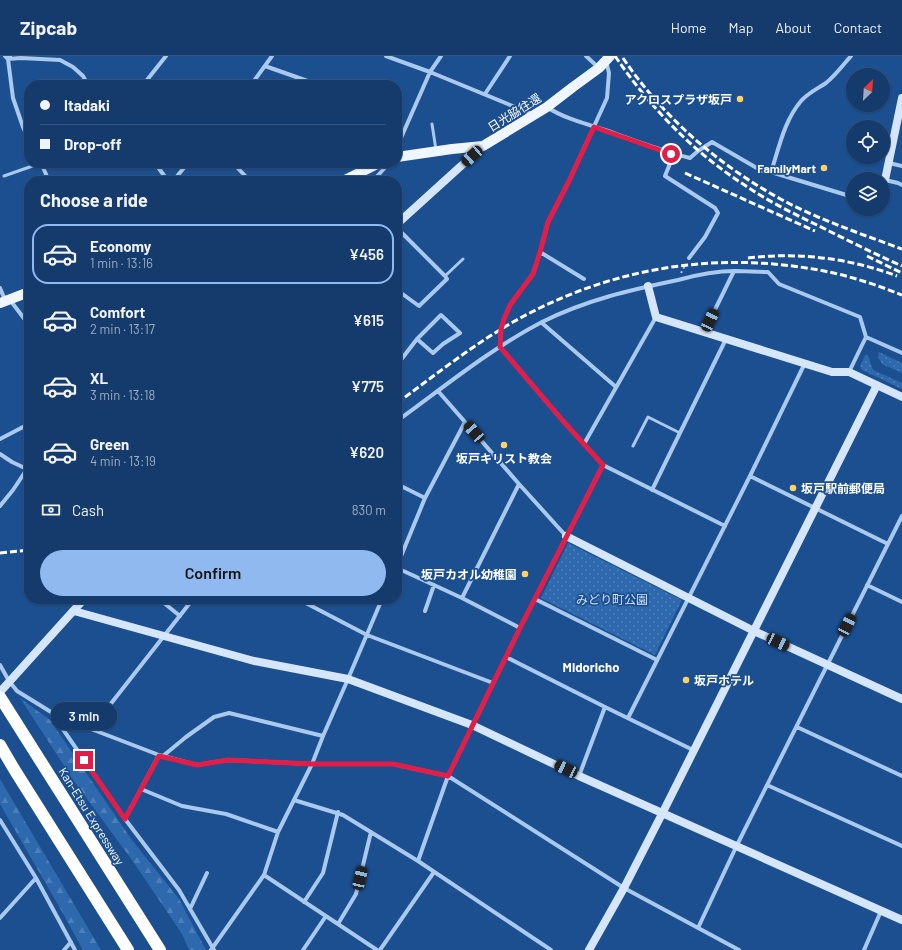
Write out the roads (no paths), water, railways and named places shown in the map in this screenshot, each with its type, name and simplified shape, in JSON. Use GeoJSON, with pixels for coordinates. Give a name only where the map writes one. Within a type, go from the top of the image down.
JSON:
{"type":"FeatureCollection","features":[{"type":"Feature","properties":{"kind":"highway","name":"Kan-Etsu Expressway"},"geometry":{"type":"LineString","coordinates":[[0,697],[160,950]]}},
{"type":"Feature","properties":{"kind":"highway"},"geometry":{"type":"LineString","coordinates":[[0,745],[128,950]]}},
{"type":"Feature","properties":{"kind":"main road","name":"日光脇往還"},"geometry":{"type":"LineString","coordinates":[[483,146],[547,107],[605,62]]}},
{"type":"Feature","properties":{"kind":"main road"},"geometry":{"type":"LineString","coordinates":[[402,156],[483,146]]}},
{"type":"Feature","properties":{"kind":"main road"},"geometry":{"type":"LineString","coordinates":[[353,176],[369,168]]}},
{"type":"Feature","properties":{"kind":"main road"},"geometry":{"type":"LineString","coordinates":[[5,301],[24,294]]}},
{"type":"Feature","properties":{"kind":"street"},"geometry":{"type":"LineString","coordinates":[[255,80],[272,56]]}},
{"type":"Feature","properties":{"kind":"street"},"geometry":{"type":"LineString","coordinates":[[386,56],[534,114]]}},
{"type":"Feature","properties":{"kind":"street"},"geometry":{"type":"LineString","coordinates":[[402,132],[430,72],[441,56]]}},
{"type":"Feature","properties":{"kind":"street"},"geometry":{"type":"LineString","coordinates":[[485,94],[510,56]]}},
{"type":"Feature","properties":{"kind":"street"},"geometry":{"type":"LineString","coordinates":[[586,56],[605,62],[609,73],[607,98],[569,181],[548,222],[533,274],[510,305],[501,329],[500,347],[563,421],[603,465],[724,526]]}},
{"type":"Feature","properties":{"kind":"street"},"geometry":{"type":"LineString","coordinates":[[771,172],[785,128],[800,102],[806,96],[826,83],[851,56]]}},
{"type":"Feature","properties":{"kind":"street"},"geometry":{"type":"LineString","coordinates":[[24,129],[13,98],[8,57],[60,60],[73,67],[85,80]]}},
{"type":"Feature","properties":{"kind":"street"},"geometry":{"type":"LineString","coordinates":[[146,80],[165,57]]}},
{"type":"Feature","properties":{"kind":"street"},"geometry":{"type":"LineString","coordinates":[[265,66],[305,80]]}},
{"type":"Feature","properties":{"kind":"street"},"geometry":{"type":"LineString","coordinates":[[890,159],[899,124],[902,98]]}},
{"type":"Feature","properties":{"kind":"street"},"geometry":{"type":"LineString","coordinates":[[547,107],[555,113],[671,154],[690,158],[712,142],[762,170],[846,195]]}},
{"type":"Feature","properties":{"kind":"street","name":"日光脇往還"},"geometry":{"type":"LineString","coordinates":[[402,219],[483,146]]}},
{"type":"Feature","properties":{"kind":"street"},"geometry":{"type":"LineString","coordinates":[[671,154],[665,176],[715,208],[718,213],[705,237],[689,258]]}},
{"type":"Feature","properties":{"kind":"street"},"geometry":{"type":"LineString","coordinates":[[890,163],[902,166]]}},
{"type":"Feature","properties":{"kind":"street"},"geometry":{"type":"LineString","coordinates":[[177,176],[184,168]]}},
{"type":"Feature","properties":{"kind":"street"},"geometry":{"type":"LineString","coordinates":[[238,168],[245,176]]}},
{"type":"Feature","properties":{"kind":"street"},"geometry":{"type":"LineString","coordinates":[[377,176],[385,168]]}},
{"type":"Feature","properties":{"kind":"street"},"geometry":{"type":"LineString","coordinates":[[890,181],[898,182],[902,185]]}},
{"type":"Feature","properties":{"kind":"street"},"geometry":{"type":"LineString","coordinates":[[402,233],[447,279],[419,306],[402,294]]}},
{"type":"Feature","properties":{"kind":"street"},"geometry":{"type":"LineString","coordinates":[[540,252],[584,279]]}},
{"type":"Feature","properties":{"kind":"street"},"geometry":{"type":"LineString","coordinates":[[704,332],[734,271]]}},
{"type":"Feature","properties":{"kind":"street"},"geometry":{"type":"LineString","coordinates":[[402,417],[500,347],[542,323],[568,311],[596,300],[648,286],[718,272],[768,272],[779,284],[860,317],[866,337],[849,372]]}},
{"type":"Feature","properties":{"kind":"street"},"geometry":{"type":"LineString","coordinates":[[584,444],[656,317],[648,286]]}},
{"type":"Feature","properties":{"kind":"street"},"geometry":{"type":"LineString","coordinates":[[0,288],[5,301],[24,320]]}},
{"type":"Feature","properties":{"kind":"street"},"geometry":{"type":"LineString","coordinates":[[402,358],[417,339],[441,315],[460,332],[433,352],[417,339]]}},
{"type":"Feature","properties":{"kind":"street"},"geometry":{"type":"LineString","coordinates":[[656,317],[832,372],[849,372],[902,397]]}},
{"type":"Feature","properties":{"kind":"street"},"geometry":{"type":"LineString","coordinates":[[542,323],[616,387]]}},
{"type":"Feature","properties":{"kind":"street"},"geometry":{"type":"LineString","coordinates":[[866,337],[902,354]]}},
{"type":"Feature","properties":{"kind":"street"},"geometry":{"type":"LineString","coordinates":[[652,490],[726,339]]}},
{"type":"Feature","properties":{"kind":"street"},"geometry":{"type":"LineString","coordinates":[[628,718],[805,363]]}},
{"type":"Feature","properties":{"kind":"street"},"geometry":{"type":"LineString","coordinates":[[589,950],[624,888],[663,812],[877,385]]}},
{"type":"Feature","properties":{"kind":"street"},"geometry":{"type":"LineString","coordinates":[[438,391],[566,536],[688,598],[902,700]]}},
{"type":"Feature","properties":{"kind":"street"},"geometry":{"type":"LineString","coordinates":[[402,555],[425,498],[465,422]]}},
{"type":"Feature","properties":{"kind":"street"},"geometry":{"type":"LineString","coordinates":[[0,439],[24,427]]}},
{"type":"Feature","properties":{"kind":"street"},"geometry":{"type":"LineString","coordinates":[[0,454],[12,462],[24,466]]}},
{"type":"Feature","properties":{"kind":"street"},"geometry":{"type":"LineString","coordinates":[[418,861],[448,776],[520,628],[603,465]]}},
{"type":"Feature","properties":{"kind":"street"},"geometry":{"type":"LineString","coordinates":[[0,506],[24,474]]}},
{"type":"Feature","properties":{"kind":"street"},"geometry":{"type":"LineString","coordinates":[[750,476],[888,544]]}},
{"type":"Feature","properties":{"kind":"street"},"geometry":{"type":"LineString","coordinates":[[462,598],[519,484]]}},
{"type":"Feature","properties":{"kind":"street"},"geometry":{"type":"LineString","coordinates":[[402,486],[425,498]]}},
{"type":"Feature","properties":{"kind":"street"},"geometry":{"type":"LineString","coordinates":[[698,928],[767,784],[902,516]]}},
{"type":"Feature","properties":{"kind":"street"},"geometry":{"type":"LineString","coordinates":[[402,569],[520,628]]}},
{"type":"Feature","properties":{"kind":"street"},"geometry":{"type":"LineString","coordinates":[[425,611],[434,585]]}},
{"type":"Feature","properties":{"kind":"street"},"geometry":{"type":"LineString","coordinates":[[867,585],[902,602]]}},
{"type":"Feature","properties":{"kind":"street"},"geometry":{"type":"LineString","coordinates":[[535,599],[658,660]]}},
{"type":"Feature","properties":{"kind":"street"},"geometry":{"type":"LineString","coordinates":[[0,692],[80,604]]}},
{"type":"Feature","properties":{"kind":"street"},"geometry":{"type":"LineString","coordinates":[[165,604],[180,616]]}},
{"type":"Feature","properties":{"kind":"street"},"geometry":{"type":"LineString","coordinates":[[91,729],[189,604]]}},
{"type":"Feature","properties":{"kind":"street"},"geometry":{"type":"LineString","coordinates":[[308,604],[367,635],[493,683]]}},
{"type":"Feature","properties":{"kind":"street"},"geometry":{"type":"LineString","coordinates":[[51,712],[125,819],[179,890],[212,949],[264,875],[278,832],[312,764],[380,604]]}},
{"type":"Feature","properties":{"kind":"street"},"geometry":{"type":"LineString","coordinates":[[74,611],[254,661],[348,679],[472,725],[579,776],[663,812],[902,920]]}},
{"type":"Feature","properties":{"kind":"street"},"geometry":{"type":"LineString","coordinates":[[506,657],[694,751]]}},
{"type":"Feature","properties":{"kind":"street"},"geometry":{"type":"LineString","coordinates":[[0,665],[9,682],[17,691],[51,712],[161,756],[197,765],[228,760],[312,764],[393,764],[448,776],[624,888],[739,950]]}},
{"type":"Feature","properties":{"kind":"street"},"geometry":{"type":"LineString","coordinates":[[579,776],[605,707]]}},
{"type":"Feature","properties":{"kind":"street"},"geometry":{"type":"LineString","coordinates":[[125,819],[161,756],[214,717],[229,712],[323,736]]}},
{"type":"Feature","properties":{"kind":"street"},"geometry":{"type":"LineString","coordinates":[[797,727],[902,776]]}},
{"type":"Feature","properties":{"kind":"street"},"geometry":{"type":"LineString","coordinates":[[767,784],[902,846]]}},
{"type":"Feature","properties":{"kind":"street"},"geometry":{"type":"LineString","coordinates":[[141,789],[182,806],[226,814],[278,832]]}},
{"type":"Feature","properties":{"kind":"street"},"geometry":{"type":"LineString","coordinates":[[294,800],[343,814],[418,861],[552,950]]}},
{"type":"Feature","properties":{"kind":"street"},"geometry":{"type":"LineString","coordinates":[[304,902],[322,873],[338,812]]}},
{"type":"Feature","properties":{"kind":"street"},"geometry":{"type":"LineString","coordinates":[[0,822],[36,878],[75,950]]}},
{"type":"Feature","properties":{"kind":"street"},"geometry":{"type":"LineString","coordinates":[[338,924],[356,894],[371,832]]}},
{"type":"Feature","properties":{"kind":"street"},"geometry":{"type":"LineString","coordinates":[[264,875],[379,950],[434,872]]}},
{"type":"Feature","properties":{"kind":"street"},"geometry":{"type":"LineString","coordinates":[[190,909],[207,873]]}},
{"type":"Feature","properties":{"kind":"street"},"geometry":{"type":"LineString","coordinates":[[0,918],[36,878]]}},
{"type":"Feature","properties":{"kind":"street"},"geometry":{"type":"LineString","coordinates":[[864,950],[881,911]]}},
{"type":"Feature","properties":{"kind":"street"},"geometry":{"type":"LineString","coordinates":[[303,950],[326,916]]}},
{"type":"Feature","properties":{"kind":"street"},"geometry":{"type":"LineString","coordinates":[[64,950],[72,942]]}},
{"type":"Feature","properties":{"kind":"lane"},"geometry":{"type":"LineString","coordinates":[[432,124],[436,151]]}},
{"type":"Feature","properties":{"kind":"lane"},"geometry":{"type":"LineString","coordinates":[[4,176],[27,168]]}},
{"type":"Feature","properties":{"kind":"lane"},"geometry":{"type":"LineString","coordinates":[[445,276],[463,259]]}},
{"type":"Feature","properties":{"kind":"lane"},"geometry":{"type":"LineString","coordinates":[[633,446],[648,417],[680,433]]}},
{"type":"Feature","properties":{"kind":"railway"},"geometry":{"type":"LineString","coordinates":[[615,56],[628,75],[657,110],[689,142],[724,171],[779,206],[902,266]]}},
{"type":"Feature","properties":{"kind":"railway"},"geometry":{"type":"LineString","coordinates":[[623,58],[657,102],[676,122],[719,159],[742,175],[804,211],[902,249]]}},
{"type":"Feature","properties":{"kind":"railway"},"geometry":{"type":"LineString","coordinates":[[685,173],[815,231]]}},
{"type":"Feature","properties":{"kind":"railway"},"geometry":{"type":"LineString","coordinates":[[748,258],[767,256],[804,256],[823,258],[860,265],[897,276]]}},
{"type":"Feature","properties":{"kind":"railway"},"geometry":{"type":"LineString","coordinates":[[867,256],[902,273]]}},
{"type":"Feature","properties":{"kind":"railway"},"geometry":{"type":"LineString","coordinates":[[402,399],[475,346],[507,325],[524,316],[560,299],[596,285],[670,267],[708,263],[785,265],[844,275],[902,295]]}},
{"type":"Feature","properties":{"kind":"railway"},"geometry":{"type":"LineString","coordinates":[[0,553],[24,551]]}},
{"type":"Feature","properties":{"kind":"place","name":"アクロスプラザ坂戸"},"geometry":{"type":"Point","coordinates":[740,99]}},
{"type":"Feature","properties":{"kind":"place","name":"FamilyMart"},"geometry":{"type":"Point","coordinates":[824,168]}},
{"type":"Feature","properties":{"kind":"place","name":"坂戸キリスト教会"},"geometry":{"type":"Point","coordinates":[504,445]}},
{"type":"Feature","properties":{"kind":"place","name":"坂戸駅前郵便局"},"geometry":{"type":"Point","coordinates":[793,488]}},
{"type":"Feature","properties":{"kind":"place","name":"坂戸カオル幼稚園"},"geometry":{"type":"Point","coordinates":[525,574]}},
{"type":"Feature","properties":{"kind":"place","name":"坂戸ホテル"},"geometry":{"type":"Point","coordinates":[686,680]}},
{"type":"Feature","properties":{"kind":"district","name":"Midoricho"},"geometry":{"type":"Point","coordinates":[591,667]}},
{"type":"Feature","properties":{"kind":"park label","name":"みどり町公園"},"geometry":{"type":"Point","coordinates":[612,599]}}]}
